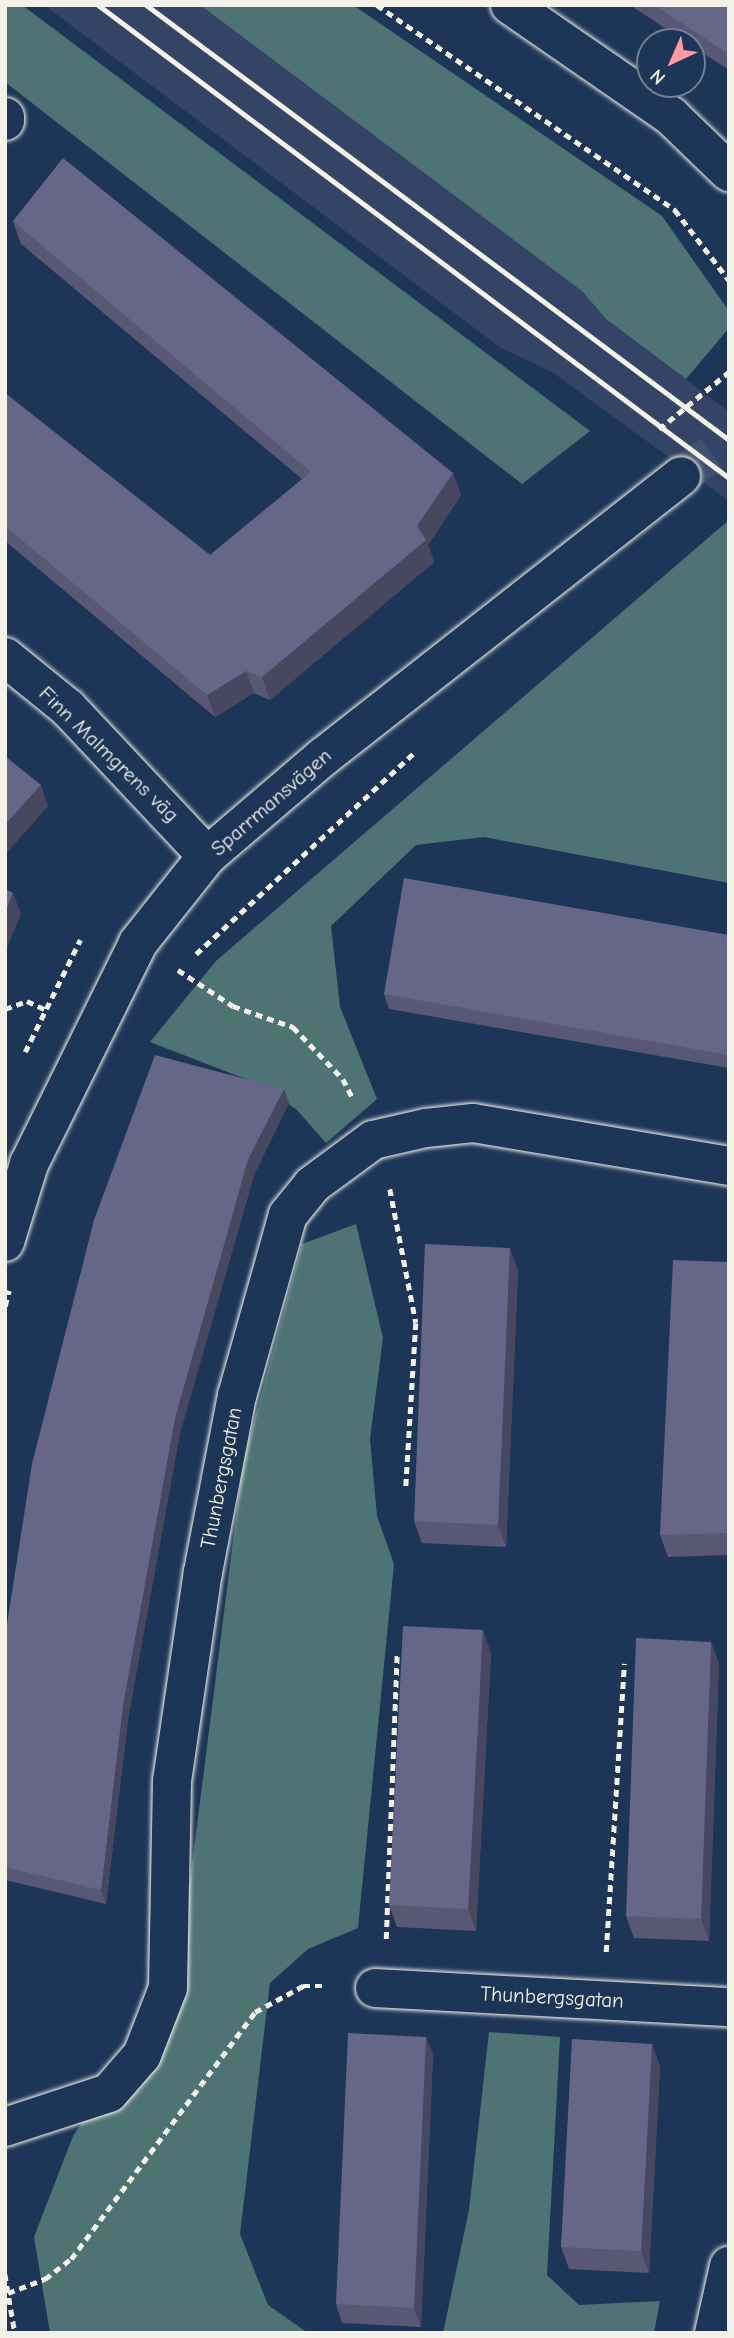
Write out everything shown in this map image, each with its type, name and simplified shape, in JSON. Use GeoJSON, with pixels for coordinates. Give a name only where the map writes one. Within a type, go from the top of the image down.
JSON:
{"type":"FeatureCollection","features":[{"type":"Feature","properties":{"kind":"street"},"geometry":{"type":"LineString","coordinates":[[510,5],[671,116],[729,172]]}},
{"type":"Feature","properties":{"kind":"street","name":"Sparrmansvägen"},"geometry":{"type":"LineString","coordinates":[[5,1242],[30,1164],[138,943],[208,856],[323,757],[681,477]]}},
{"type":"Feature","properties":{"kind":"street","name":"Finn Malmgrens väg"},"geometry":{"type":"LineString","coordinates":[[5,657],[68,708],[208,856]]}},
{"type":"Feature","properties":{"kind":"street","name":"Thunbergsgatan"},"geometry":{"type":"LineString","coordinates":[[5,2127],[109,2093],[142,2055],[168,1988],[172,1781],[237,1396],[288,1214],[313,1185],[373,1140],[473,1123],[729,1166]]}},
{"type":"Feature","properties":{"kind":"street","name":"Thunbergsgatan"},"geometry":{"type":"LineString","coordinates":[[375,1988],[729,2007]]}},
{"type":"Feature","properties":{"kind":"street"},"geometry":{"type":"LineString","coordinates":[[714,2333],[729,2266]]}},
{"type":"Feature","properties":{"kind":"path"},"geometry":{"type":"LineString","coordinates":[[377,5],[675,210],[729,280]]}},
{"type":"Feature","properties":{"kind":"path"},"geometry":{"type":"LineString","coordinates":[[343,1079],[293,1027],[233,1006],[179,971],[420,748]]}},
{"type":"Feature","properties":{"kind":"path"},"geometry":{"type":"LineString","coordinates":[[373,1140],[388,1177],[416,1323],[406,1487]]}},
{"type":"Feature","properties":{"kind":"path"},"geometry":{"type":"LineString","coordinates":[[375,1988],[367,1969],[386,1942],[397,1655]]}},
{"type":"Feature","properties":{"kind":"path"},"geometry":{"type":"LineString","coordinates":[[606,1960],[624,1664]]}},
{"type":"Feature","properties":{"kind":"path"},"geometry":{"type":"LineString","coordinates":[[8,2293],[45,2279],[71,2259],[254,2012],[303,1986]]}},
{"type":"Feature","properties":{"kind":"path"},"geometry":{"type":"LineString","coordinates":[[5,2274],[15,2333]]}},
{"type":"Feature","properties":{"kind":"shaded area"},"geometry":{"type":"Polygon","coordinates":[[[44,5],[200,5],[583,292],[606,319],[729,412],[729,501],[552,372],[501,348],[44,5]]]}},
{"type":"Feature","properties":{"kind":"green space"},"geometry":{"type":"Polygon","coordinates":[[[5,5],[22,5],[590,431],[522,484],[5,82],[5,5]]]}},
{"type":"Feature","properties":{"kind":"green space"},"geometry":{"type":"Polygon","coordinates":[[[200,5],[353,5],[662,216],[729,311],[729,328],[686,379],[606,319],[583,292],[200,5]]]}},
{"type":"Feature","properties":{"kind":"green space"},"geometry":{"type":"Polygon","coordinates":[[[729,520],[729,883],[484,837],[416,845],[331,926],[340,1007],[377,1099],[326,1143],[296,1109],[256,1083],[150,1042],[216,961],[729,520]]]}},
{"type":"Feature","properties":{"kind":"green space"},"geometry":{"type":"Polygon","coordinates":[[[356,1224],[383,1338],[370,1439],[377,1516],[394,1564],[358,1928],[308,1949],[270,1983],[240,2234],[268,2305],[308,2333],[50,2333],[34,2237],[73,2136],[165,2000],[190,1881],[243,1462],[302,1244],[356,1224]]]}},
{"type":"Feature","properties":{"kind":"green space"},"geometry":{"type":"Polygon","coordinates":[[[489,2032],[560,2037],[547,2275],[579,2305],[660,2301],[654,2333],[443,2333],[469,2210],[489,2032]]]}},
{"type":"Feature","properties":{"kind":"building"},"geometry":{"type":"Polygon","coordinates":[[[654,5],[729,5],[729,54],[706,39],[706,28],[689,28],[654,5]]]}},
{"type":"Feature","properties":{"kind":"building"},"geometry":{"type":"Polygon","coordinates":[[[63,158],[453,473],[417,526],[426,540],[262,677],[246,671],[207,695],[5,526],[5,393],[210,555],[311,472],[13,221],[63,158]]]}},
{"type":"Feature","properties":{"kind":"building"},"geometry":{"type":"Polygon","coordinates":[[[5,756],[41,785],[5,825],[5,756]]]}},
{"type":"Feature","properties":{"kind":"building"},"geometry":{"type":"Polygon","coordinates":[[[404,878],[729,935],[729,1055],[384,994],[404,878]]]}},
{"type":"Feature","properties":{"kind":"building"},"geometry":{"type":"Polygon","coordinates":[[[5,889],[13,893],[5,913],[5,889]]]}},
{"type":"Feature","properties":{"kind":"building"},"geometry":{"type":"Polygon","coordinates":[[[155,1055],[284,1089],[248,1160],[175,1418],[123,1705],[101,1890],[5,1867],[5,1637],[32,1464],[94,1220],[155,1055]]]}},
{"type":"Feature","properties":{"kind":"building"},"geometry":{"type":"Polygon","coordinates":[[[425,1244],[510,1248],[498,1525],[414,1521],[425,1244]]]}},
{"type":"Feature","properties":{"kind":"building"},"geometry":{"type":"Polygon","coordinates":[[[673,1260],[729,1262],[729,1533],[660,1535],[673,1260]]]}},
{"type":"Feature","properties":{"kind":"building"},"geometry":{"type":"Polygon","coordinates":[[[403,1626],[483,1630],[468,1909],[389,1905],[403,1626]]]}},
{"type":"Feature","properties":{"kind":"building"},"geometry":{"type":"Polygon","coordinates":[[[636,1638],[711,1642],[701,1919],[626,1916],[636,1638]]]}},
{"type":"Feature","properties":{"kind":"building"},"geometry":{"type":"Polygon","coordinates":[[[348,2033],[426,2037],[414,2308],[336,2304],[348,2033]]]}},
{"type":"Feature","properties":{"kind":"building"},"geometry":{"type":"Polygon","coordinates":[[[572,2039],[652,2044],[641,2251],[561,2247],[572,2039]]]}},
{"type":"Feature","properties":{"kind":"tunnel"},"geometry":{"type":"LineString","coordinates":[[681,476],[729,441]]}},
{"type":"Feature","properties":{"kind":"railway"},"geometry":{"type":"LineString","coordinates":[[98,5],[729,478]]}},
{"type":"Feature","properties":{"kind":"railway"},"geometry":{"type":"LineString","coordinates":[[146,5],[729,440]]}}]}
